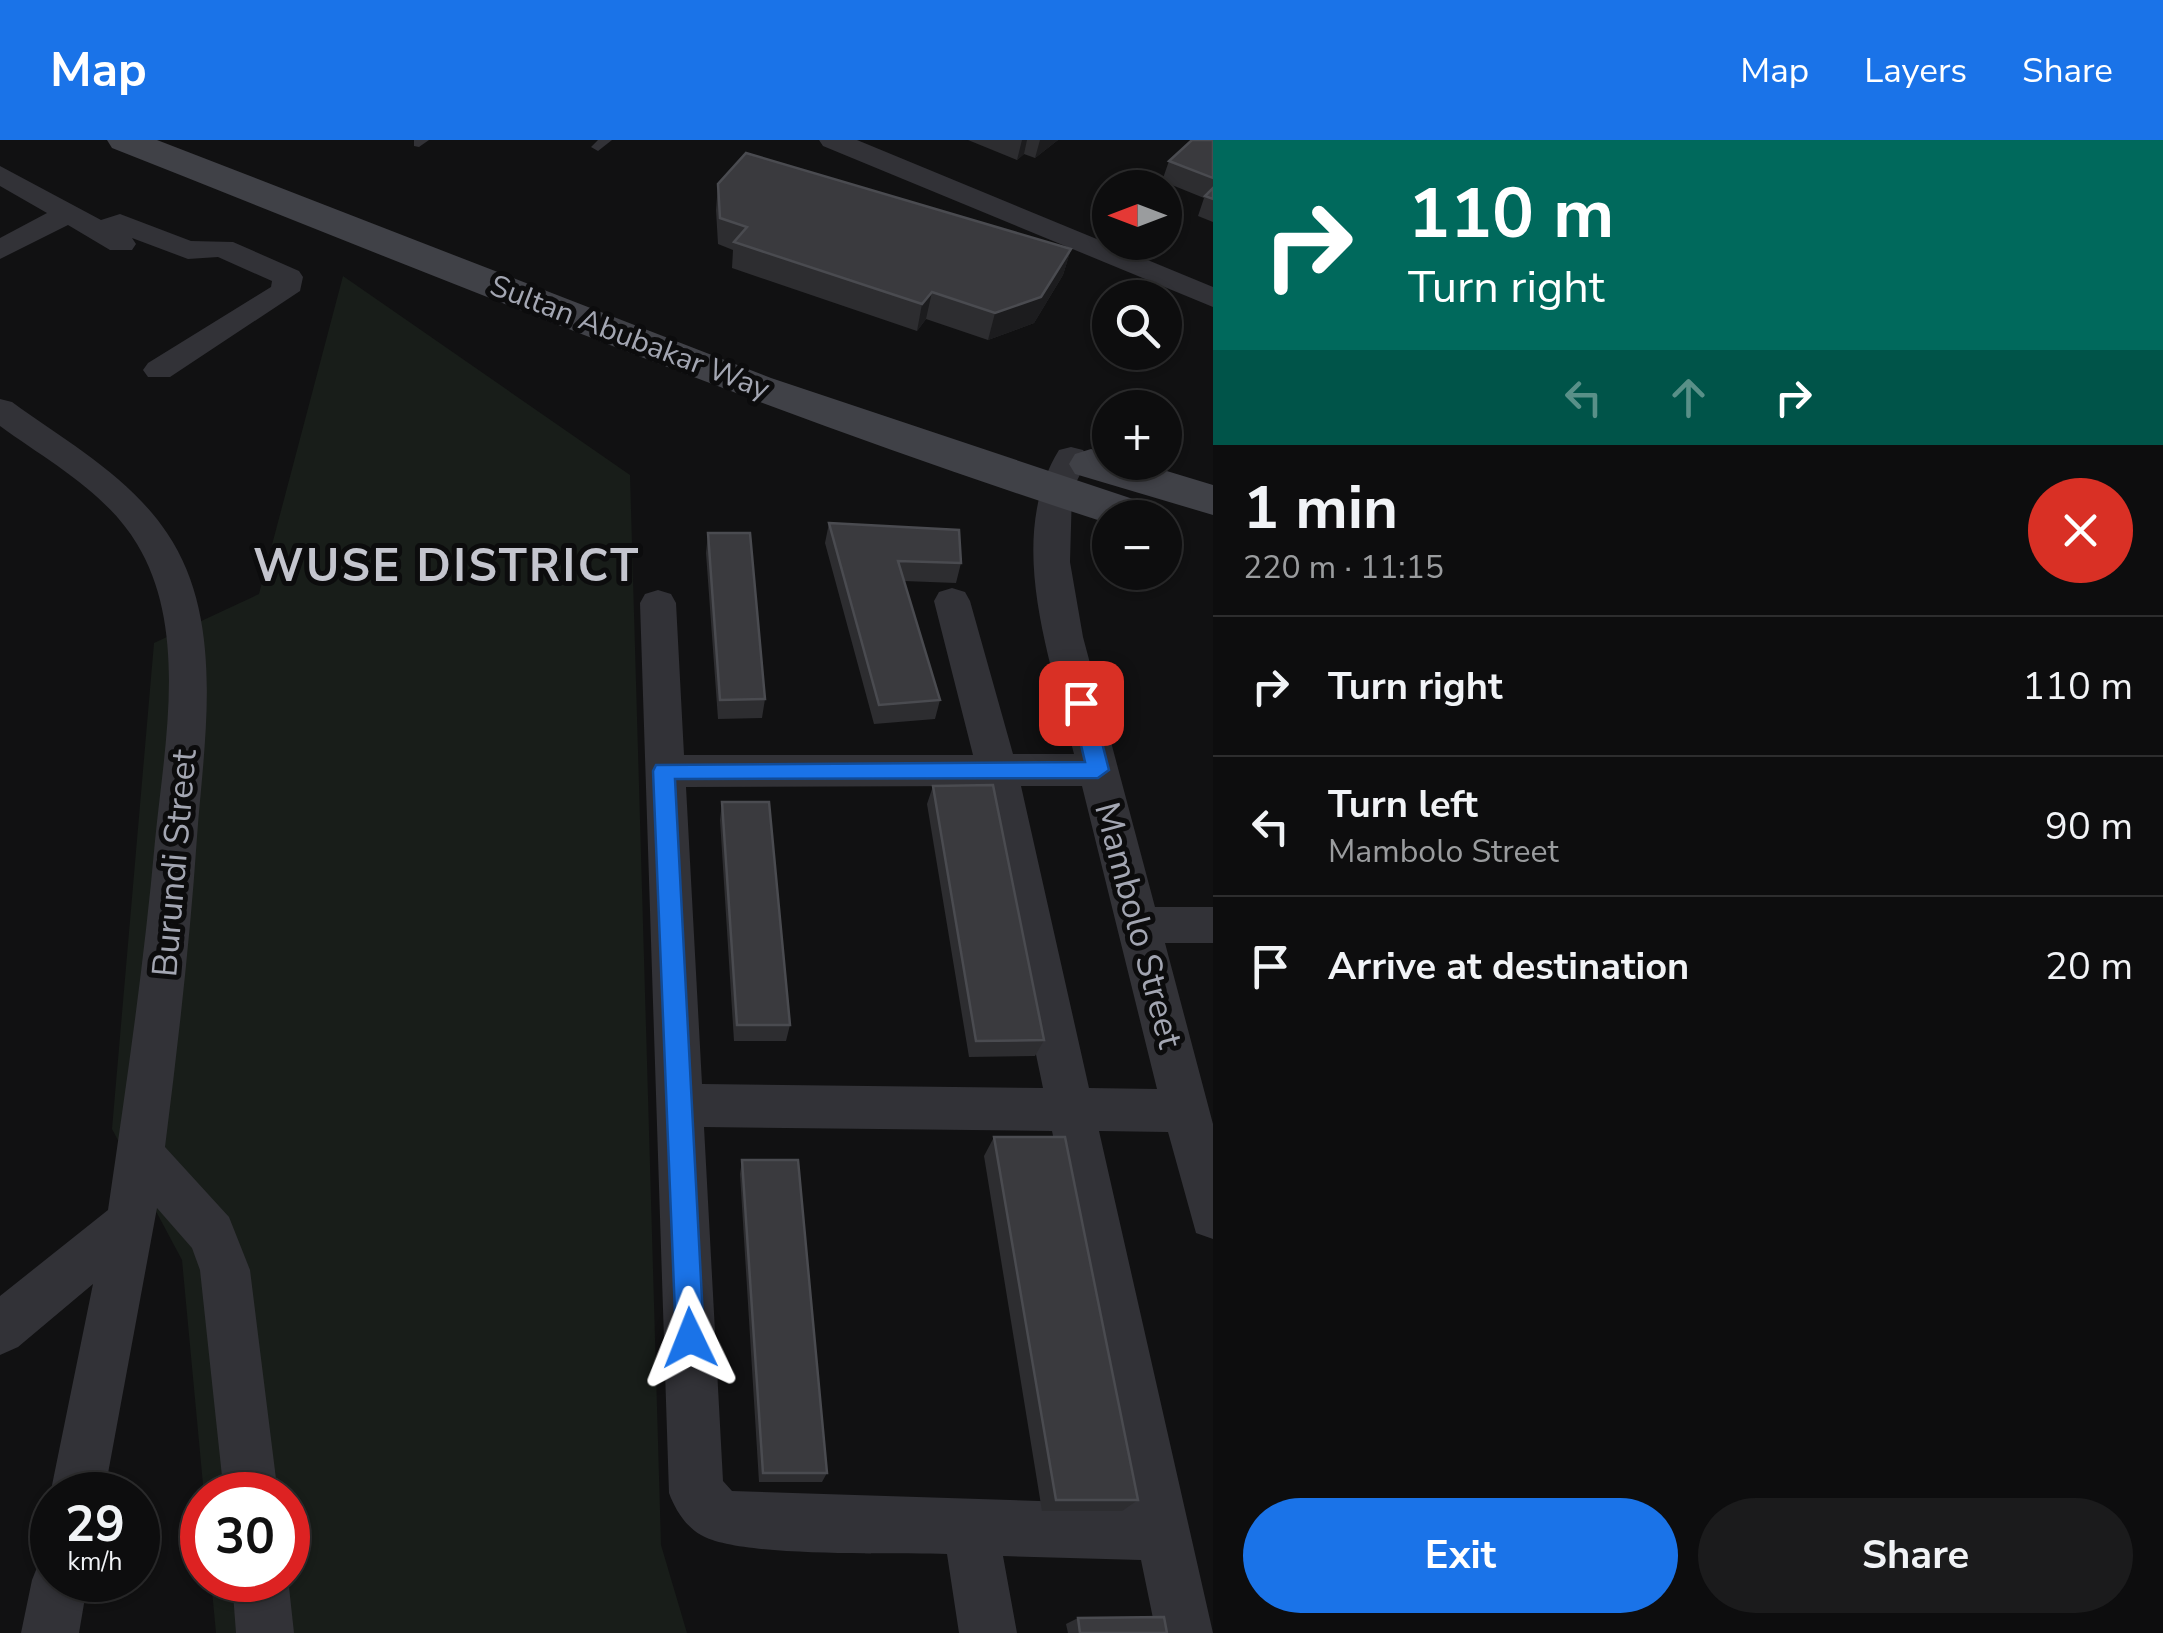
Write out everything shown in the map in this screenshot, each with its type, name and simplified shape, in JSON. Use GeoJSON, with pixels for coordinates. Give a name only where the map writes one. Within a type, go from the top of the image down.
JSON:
{"type":"FeatureCollection","features":[{"type":"Feature","properties":{"kind":"main road","name":"Sultan Abubakar Way"},"geometry":{"type":"LineString","coordinates":[[126,140],[712,369],[1063,475],[1213,500]]}},
{"type":"Feature","properties":{"kind":"main road","name":"Sultan Abubakar Way"},"geometry":{"type":"LineString","coordinates":[[205,140],[640,307],[900,401],[1063,475],[1108,500]]}},
{"type":"Feature","properties":{"kind":"main road"},"geometry":{"type":"LineString","coordinates":[[1182,530],[1213,539]]}},
{"type":"Feature","properties":{"kind":"street"},"geometry":{"type":"LineString","coordinates":[[833,140],[1213,298]]}},
{"type":"Feature","properties":{"kind":"street"},"geometry":{"type":"LineString","coordinates":[[0,174],[166,269]]}},
{"type":"Feature","properties":{"kind":"street"},"geometry":{"type":"LineString","coordinates":[[0,250],[67,214]]}},
{"type":"Feature","properties":{"kind":"street"},"geometry":{"type":"LineString","coordinates":[[98,232],[120,223],[188,250],[222,248],[288,277],[284,291],[159,370]]}},
{"type":"Feature","properties":{"kind":"street","name":"Burundi Street"},"geometry":{"type":"LineString","coordinates":[[0,410],[118,495],[154,541],[180,606],[188,693],[166,966],[143,1156],[82,1472]]}},
{"type":"Feature","properties":{"kind":"street","name":"Mambolo Street"},"geometry":{"type":"LineString","coordinates":[[1063,475],[1052,562],[1064,637],[1213,1216]]}},
{"type":"Feature","properties":{"kind":"street"},"geometry":{"type":"LineString","coordinates":[[658,602],[696,1493],[718,1514],[741,1520],[1163,1533]]}},
{"type":"Feature","properties":{"kind":"street"},"geometry":{"type":"LineString","coordinates":[[952,602],[997,771],[1185,1633]]}},
{"type":"Feature","properties":{"kind":"street"},"geometry":{"type":"LineString","coordinates":[[664,771],[1098,770]]}},
{"type":"Feature","properties":{"kind":"street"},"geometry":{"type":"LineString","coordinates":[[1140,924],[1213,925]]}},
{"type":"Feature","properties":{"kind":"street"},"geometry":{"type":"LineString","coordinates":[[682,1105],[1187,1110]]}},
{"type":"Feature","properties":{"kind":"street"},"geometry":{"type":"LineString","coordinates":[[143,1156],[212,1234],[225,1270],[248,1472]]}},
{"type":"Feature","properties":{"kind":"street"},"geometry":{"type":"LineString","coordinates":[[0,1329],[131,1222]]}},
{"type":"Feature","properties":{"kind":"street"},"geometry":{"type":"LineString","coordinates":[[971,1528],[988,1633]]}},
{"type":"Feature","properties":{"kind":"street"},"geometry":{"type":"LineString","coordinates":[[50,1633],[56,1602]]}},
{"type":"Feature","properties":{"kind":"street"},"geometry":{"type":"LineString","coordinates":[[262,1602],[265,1633]]}},
{"type":"Feature","properties":{"kind":"shaded area"},"geometry":{"type":"Polygon","coordinates":[[[343,276],[630,475],[661,1545],[687,1633],[216,1633],[213,1602],[310,1602],[310,1472],[202,1472],[182,1260],[112,1129],[154,643],[259,594],[343,276]]]}},
{"type":"Feature","properties":{"kind":"building"},"geometry":{"type":"Polygon","coordinates":[[[1192,140],[1213,140],[1213,178],[1169,161],[1192,140]]]}},
{"type":"Feature","properties":{"kind":"building"},"geometry":{"type":"Polygon","coordinates":[[[746,153],[1071,249],[1041,297],[995,313],[932,292],[922,304],[734,242],[747,227],[720,218],[718,184],[746,153]]]}},
{"type":"Feature","properties":{"kind":"building"},"geometry":{"type":"Polygon","coordinates":[[[829,523],[959,530],[961,563],[898,561],[940,700],[879,705],[829,523]]]}},
{"type":"Feature","properties":{"kind":"building"},"geometry":{"type":"Polygon","coordinates":[[[708,533],[750,533],[765,699],[720,700],[708,533]]]}},
{"type":"Feature","properties":{"kind":"building"},"geometry":{"type":"Polygon","coordinates":[[[993,785],[1044,1040],[976,1041],[933,786],[993,785]]]}},
{"type":"Feature","properties":{"kind":"building"},"geometry":{"type":"Polygon","coordinates":[[[722,802],[769,802],[790,1025],[737,1025],[722,802]]]}},
{"type":"Feature","properties":{"kind":"building"},"geometry":{"type":"Polygon","coordinates":[[[994,1137],[1065,1137],[1138,1500],[1056,1500],[994,1137]]]}},
{"type":"Feature","properties":{"kind":"building"},"geometry":{"type":"Polygon","coordinates":[[[742,1160],[798,1160],[827,1473],[763,1473],[742,1160]]]}},
{"type":"Feature","properties":{"kind":"building"},"geometry":{"type":"Polygon","coordinates":[[[1164,1617],[1167,1633],[1080,1633],[1078,1618],[1164,1617]]]}},
{"type":"Feature","properties":{"kind":"district","name":"WUSE DISTRICT"},"geometry":{"type":"Point","coordinates":[447,565]}},
{"type":"Feature","properties":{"kind":"route"},"geometry":{"type":"LineString","coordinates":[[690,1338],[664,771],[1098,770],[1081,703]]}}]}
